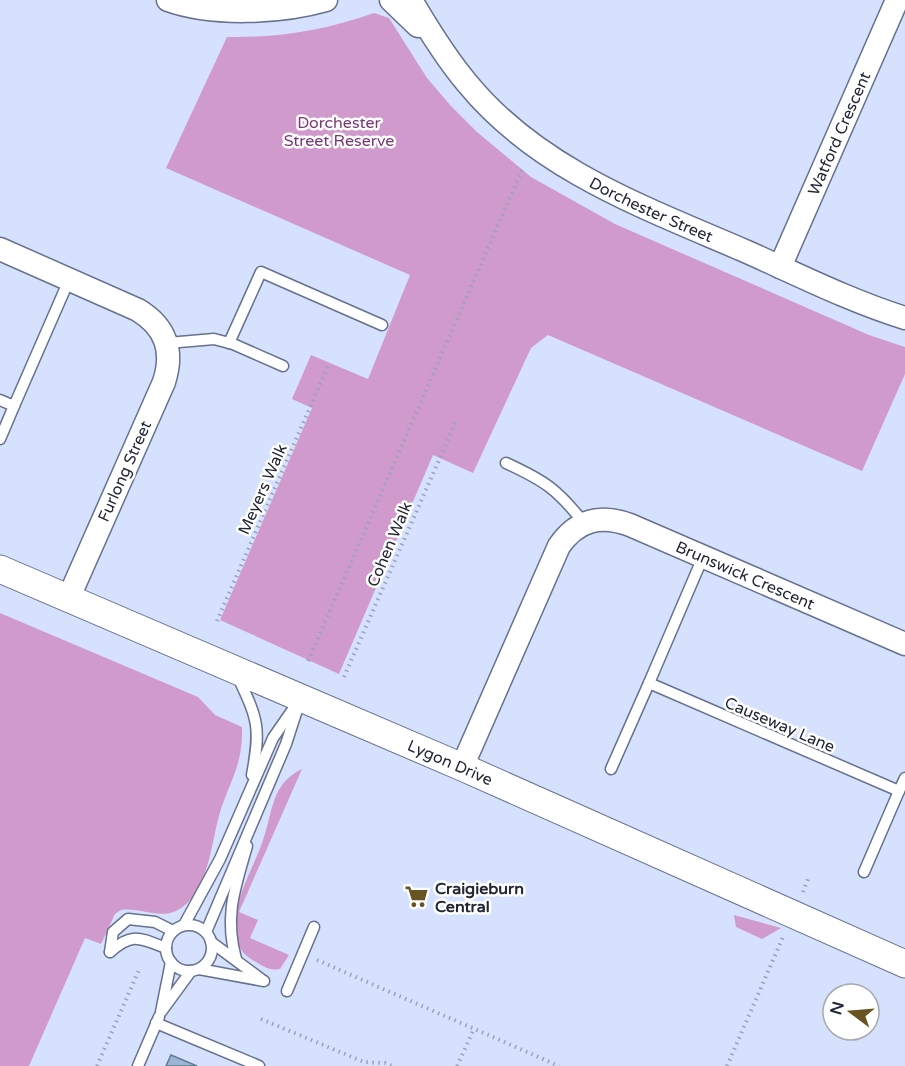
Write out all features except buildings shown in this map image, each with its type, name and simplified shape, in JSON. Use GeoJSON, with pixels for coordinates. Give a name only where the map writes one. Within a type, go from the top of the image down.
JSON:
{"type":"FeatureCollection","features":[{"type":"Feature","properties":{"kind":"street"},"geometry":{"type":"LineString","coordinates":[[168,0],[227,10],[274,10],[326,0]]}},
{"type":"Feature","properties":{"kind":"street","name":"Dorchester Street"},"geometry":{"type":"LineString","coordinates":[[391,0],[436,43]]}},
{"type":"Feature","properties":{"kind":"street","name":"Dorchester Street"},"geometry":{"type":"LineString","coordinates":[[411,0],[436,43],[468,85],[502,119],[534,146],[568,169],[624,199],[905,318]]}},
{"type":"Feature","properties":{"kind":"street","name":"Watford Crescent"},"geometry":{"type":"LineString","coordinates":[[780,267],[897,0]]}},
{"type":"Feature","properties":{"kind":"street"},"geometry":{"type":"LineString","coordinates":[[0,249],[148,316],[163,332],[168,343]]}},
{"type":"Feature","properties":{"kind":"street","name":"Furlong Street"},"geometry":{"type":"LineString","coordinates":[[69,597],[164,382],[168,370],[168,343]]}},
{"type":"Feature","properties":{"kind":"street","name":"Brunswick Crescent"},"geometry":{"type":"LineString","coordinates":[[584,523],[596,519],[618,520],[905,644]]}},
{"type":"Feature","properties":{"kind":"street"},"geometry":{"type":"LineString","coordinates":[[462,767],[559,546],[568,533],[584,523]]}},
{"type":"Feature","properties":{"kind":"street","name":"Lygon Drive"},"geometry":{"type":"LineString","coordinates":[[0,569],[462,767],[903,961]]}},
{"type":"Feature","properties":{"kind":"lane"},"geometry":{"type":"LineString","coordinates":[[229,343],[261,272],[382,325]]}},
{"type":"Feature","properties":{"kind":"lane"},"geometry":{"type":"LineString","coordinates":[[0,439],[69,279]]}},
{"type":"Feature","properties":{"kind":"lane"},"geometry":{"type":"LineString","coordinates":[[168,343],[214,339],[283,366]]}},
{"type":"Feature","properties":{"kind":"lane"},"geometry":{"type":"LineString","coordinates":[[0,400],[14,406]]}},
{"type":"Feature","properties":{"kind":"lane"},"geometry":{"type":"LineString","coordinates":[[506,463],[551,486],[584,523]]}},
{"type":"Feature","properties":{"kind":"lane"},"geometry":{"type":"LineString","coordinates":[[611,769],[703,556]]}},
{"type":"Feature","properties":{"kind":"lane"},"geometry":{"type":"LineString","coordinates":[[235,670],[254,712],[258,731],[249,793]]}},
{"type":"Feature","properties":{"kind":"lane","name":"Causeway Lane"},"geometry":{"type":"LineString","coordinates":[[649,683],[899,791]]}},
{"type":"Feature","properties":{"kind":"lane"},"geometry":{"type":"LineString","coordinates":[[138,1066],[161,1012],[171,962],[166,948],[173,931],[184,925],[203,894],[273,738],[300,699]]}},
{"type":"Feature","properties":{"kind":"lane"},"geometry":{"type":"LineString","coordinates":[[206,932],[286,744],[300,699]]}},
{"type":"Feature","properties":{"kind":"lane"},"geometry":{"type":"LineString","coordinates":[[864,872],[905,778]]}},
{"type":"Feature","properties":{"kind":"lane"},"geometry":{"type":"LineString","coordinates":[[236,959],[229,924],[231,903],[257,808]]}},
{"type":"Feature","properties":{"kind":"lane"},"geometry":{"type":"LineString","coordinates":[[166,948],[135,937],[121,942],[110,952],[113,932],[128,919],[154,922],[173,931]]}},
{"type":"Feature","properties":{"kind":"lane"},"geometry":{"type":"LineString","coordinates":[[171,962],[184,970],[264,981],[212,942],[206,932],[195,926],[184,925]]}},
{"type":"Feature","properties":{"kind":"lane"},"geometry":{"type":"LineString","coordinates":[[287,991],[314,927]]}},
{"type":"Feature","properties":{"kind":"lane"},"geometry":{"type":"LineString","coordinates":[[161,1012],[195,970],[210,958],[212,942]]}},
{"type":"Feature","properties":{"kind":"lane"},"geometry":{"type":"LineString","coordinates":[[156,1023],[259,1066]]}},
{"type":"Feature","properties":{"kind":"path"},"geometry":{"type":"LineString","coordinates":[[308,661],[523,168]]}},
{"type":"Feature","properties":{"kind":"path","name":"Meyers Walk"},"geometry":{"type":"LineString","coordinates":[[217,621],[328,366]]}},
{"type":"Feature","properties":{"kind":"path","name":"Cohen Walk"},"geometry":{"type":"LineString","coordinates":[[344,677],[456,421]]}},
{"type":"Feature","properties":{"kind":"path"},"geometry":{"type":"LineString","coordinates":[[727,1066],[808,879]]}},
{"type":"Feature","properties":{"kind":"path"},"geometry":{"type":"LineString","coordinates":[[303,954],[558,1066]]}},
{"type":"Feature","properties":{"kind":"path"},"geometry":{"type":"LineString","coordinates":[[98,1066],[139,970]]}},
{"type":"Feature","properties":{"kind":"path"},"geometry":{"type":"LineString","coordinates":[[261,1019],[364,1062],[385,1063],[392,1066]]}},
{"type":"Feature","properties":{"kind":"path"},"geometry":{"type":"LineString","coordinates":[[457,1066],[474,1029]]}},
{"type":"Feature","properties":{"kind":"green space","name":"Dorchester Street Reserve"},"geometry":{"type":"Polygon","coordinates":[[[374,13],[389,18],[427,78],[450,105],[477,132],[531,177],[615,224],[869,335],[905,347],[905,374],[862,471],[548,335],[531,348],[473,473],[433,455],[339,674],[220,620],[312,408],[292,399],[311,355],[368,379],[410,275],[166,168],[227,37],[302,32],[374,13]]]}},
{"type":"Feature","properties":{"kind":"green space"},"geometry":{"type":"Polygon","coordinates":[[[0,613],[198,697],[215,715],[242,727],[241,752],[236,771],[220,812],[207,867],[196,893],[187,903],[169,913],[121,910],[115,914],[101,944],[85,938],[29,1066],[0,1066],[0,613]]]}},
{"type":"Feature","properties":{"kind":"green space"},"geometry":{"type":"Polygon","coordinates":[[[302,769],[239,912],[258,920],[250,938],[289,955],[280,969],[266,968],[242,950],[236,937],[235,922],[238,905],[262,843],[278,791],[292,775],[302,769]]]}},
{"type":"Feature","properties":{"kind":"green space"},"geometry":{"type":"Polygon","coordinates":[[[734,915],[781,928],[762,939],[736,927],[734,915]]]}},
{"type":"Feature","properties":{"kind":"place","name":"Craigieburn Central"},"geometry":{"type":"Point","coordinates":[417,897]}}]}
